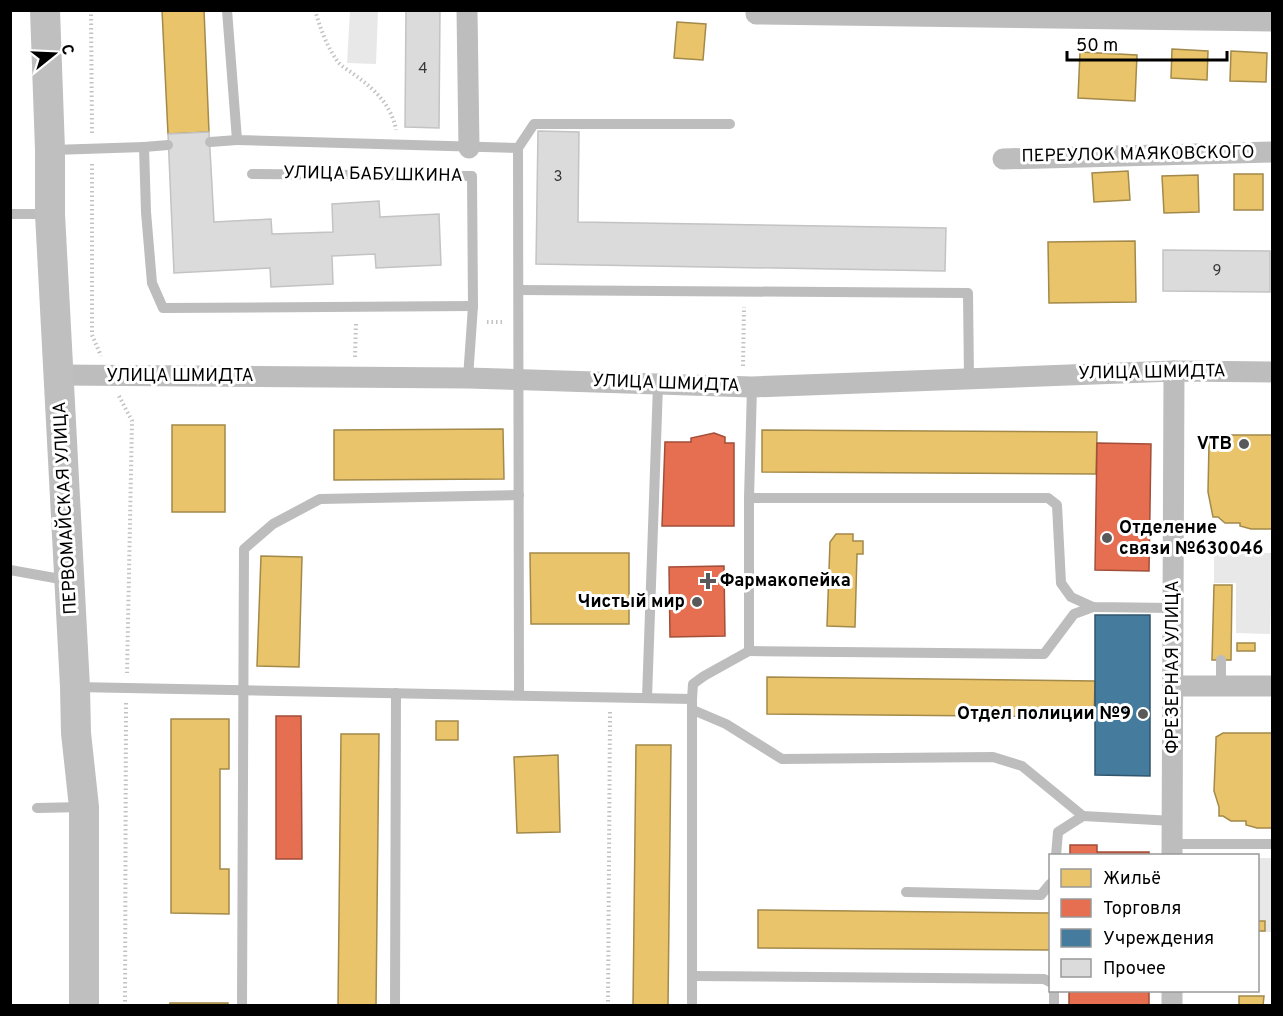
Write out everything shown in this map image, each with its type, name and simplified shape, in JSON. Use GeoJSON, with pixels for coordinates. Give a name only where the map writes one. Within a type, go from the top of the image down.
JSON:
{"type":"FeatureCollection","features":[{"type":"Feature","properties":{"kind":"main road","name":"ПЕРВОМАЙСКАЯ УЛИЦА"},"geometry":{"type":"LineString","coordinates":[[45,10],[50,214],[60,375],[76,733],[84,807],[84,1005]]}},
{"type":"Feature","properties":{"kind":"street","name":"УЛИЦА БАБУШКИНА"},"geometry":{"type":"LineString","coordinates":[[467,10],[469,148]]}},
{"type":"Feature","properties":{"kind":"street"},"geometry":{"type":"LineString","coordinates":[[756,12],[1272,21]]}},
{"type":"Feature","properties":{"kind":"street","name":"ПЕРЕУЛОК МАЯКОВСКОГО"},"geometry":{"type":"LineString","coordinates":[[1003,159],[1272,152]]}},
{"type":"Feature","properties":{"kind":"street","name":"УЛИЦА ШМИДТА"},"geometry":{"type":"LineString","coordinates":[[60,375],[468,378],[747,387],[1174,371],[1272,372]]}},
{"type":"Feature","properties":{"kind":"street","name":"ФРЕЗЕРНАЯ УЛИЦА"},"geometry":{"type":"LineString","coordinates":[[1173,850],[1174,371]]}},
{"type":"Feature","properties":{"kind":"street"},"geometry":{"type":"LineString","coordinates":[[1173,686],[1272,686]]}},
{"type":"Feature","properties":{"kind":"lane"},"geometry":{"type":"LineString","coordinates":[[227,10],[237,141]]}},
{"type":"Feature","properties":{"kind":"lane"},"geometry":{"type":"LineString","coordinates":[[519,695],[518,148],[534,123],[730,124]]}},
{"type":"Feature","properties":{"kind":"lane"},"geometry":{"type":"LineString","coordinates":[[210,142],[518,148]]}},
{"type":"Feature","properties":{"kind":"lane"},"geometry":{"type":"LineString","coordinates":[[50,150],[168,145]]}},
{"type":"Feature","properties":{"kind":"lane"},"geometry":{"type":"LineString","coordinates":[[144,147],[146,212],[152,283],[163,308],[473,306]]}},
{"type":"Feature","properties":{"kind":"lane","name":"УЛИЦА БАБУШКИНА"},"geometry":{"type":"LineString","coordinates":[[252,174],[472,176],[473,306],[468,378]]}},
{"type":"Feature","properties":{"kind":"lane"},"geometry":{"type":"LineString","coordinates":[[10,214],[50,214]]}},
{"type":"Feature","properties":{"kind":"lane"},"geometry":{"type":"LineString","coordinates":[[519,290],[968,293],[969,379]]}},
{"type":"Feature","properties":{"kind":"lane"},"geometry":{"type":"LineString","coordinates":[[647,698],[658,385]]}},
{"type":"Feature","properties":{"kind":"lane"},"geometry":{"type":"LineString","coordinates":[[747,387],[749,651]]}},
{"type":"Feature","properties":{"kind":"lane"},"geometry":{"type":"LineString","coordinates":[[242,1005],[244,549],[273,524],[320,499],[519,495]]}},
{"type":"Feature","properties":{"kind":"lane"},"geometry":{"type":"LineString","coordinates":[[749,498],[1048,498],[1057,505],[1061,583],[1071,597],[1093,607]]}},
{"type":"Feature","properties":{"kind":"lane"},"geometry":{"type":"LineString","coordinates":[[10,570],[69,581]]}},
{"type":"Feature","properties":{"kind":"lane"},"geometry":{"type":"LineString","coordinates":[[692,1005],[693,684],[749,651],[1044,654],[1074,614],[1093,607],[1173,608]]}},
{"type":"Feature","properties":{"kind":"lane"},"geometry":{"type":"LineString","coordinates":[[1221,660],[1221,686]]}},
{"type":"Feature","properties":{"kind":"lane"},"geometry":{"type":"LineString","coordinates":[[75,687],[647,698],[693,705],[782,759],[993,756],[1022,766],[1083,816]]}},
{"type":"Feature","properties":{"kind":"lane"},"geometry":{"type":"LineString","coordinates":[[395,1005],[396,693]]}},
{"type":"Feature","properties":{"kind":"lane"},"geometry":{"type":"LineString","coordinates":[[38,808],[84,807]]}},
{"type":"Feature","properties":{"kind":"lane"},"geometry":{"type":"LineString","coordinates":[[1056,854],[1058,832],[1083,816],[1173,821]]}},
{"type":"Feature","properties":{"kind":"lane"},"geometry":{"type":"LineString","coordinates":[[1173,850],[1272,844]]}},
{"type":"Feature","properties":{"kind":"lane"},"geometry":{"type":"LineString","coordinates":[[906,892],[1041,895],[1049,885]]}},
{"type":"Feature","properties":{"kind":"lane"},"geometry":{"type":"LineString","coordinates":[[692,976],[1044,979],[1049,982]]}},
{"type":"Feature","properties":{"kind":"path"},"geometry":{"type":"LineString","coordinates":[[91,10],[92,335],[109,376]]}},
{"type":"Feature","properties":{"kind":"path"},"geometry":{"type":"LineString","coordinates":[[315,10],[330,49],[339,64],[381,97],[393,115],[399,146]]}},
{"type":"Feature","properties":{"kind":"path"},"geometry":{"type":"LineString","coordinates":[[744,291],[747,387]]}},
{"type":"Feature","properties":{"kind":"path"},"geometry":{"type":"LineString","coordinates":[[354,378],[356,307]]}},
{"type":"Feature","properties":{"kind":"path"},"geometry":{"type":"LineString","coordinates":[[471,322],[519,322]]}},
{"type":"Feature","properties":{"kind":"path"},"geometry":{"type":"LineString","coordinates":[[608,1005],[610,698]]}},
{"type":"Feature","properties":{"kind":"shaded area"},"geometry":{"type":"Polygon","coordinates":[[[350,11],[378,11],[376,64],[347,63],[350,11]]]}},
{"type":"Feature","properties":{"kind":"shaded area"},"geometry":{"type":"Polygon","coordinates":[[[1214,552],[1272,553],[1270,634],[1236,633],[1236,583],[1214,583],[1214,552]]]}},
{"type":"Feature","properties":{"kind":"shaded area"},"geometry":{"type":"Polygon","coordinates":[[[1259,858],[1272,858],[1272,932],[1259,932],[1264,931],[1264,921],[1259,921],[1259,858]]]}},
{"type":"Feature","properties":{"kind":"building: Жильё"},"geometry":{"type":"Polygon","coordinates":[[[162,10],[204,10],[209,132],[168,134],[162,10]]]}},
{"type":"Feature","properties":{"kind":"building: Жильё"},"geometry":{"type":"Polygon","coordinates":[[[677,22],[706,24],[703,60],[674,58],[677,22]]]}},
{"type":"Feature","properties":{"kind":"building: Жильё"},"geometry":{"type":"Polygon","coordinates":[[[1172,49],[1208,51],[1207,80],[1171,78],[1172,49]]]}},
{"type":"Feature","properties":{"kind":"building: Жильё"},"geometry":{"type":"Polygon","coordinates":[[[1231,51],[1267,53],[1266,82],[1230,81],[1231,51]]]}},
{"type":"Feature","properties":{"kind":"building: Жильё"},"geometry":{"type":"Polygon","coordinates":[[[1080,52],[1137,55],[1135,101],[1078,98],[1080,52]]]}},
{"type":"Feature","properties":{"kind":"building: Жильё"},"geometry":{"type":"Polygon","coordinates":[[[1128,171],[1130,200],[1094,202],[1092,173],[1128,171]]]}},
{"type":"Feature","properties":{"kind":"building: Жильё"},"geometry":{"type":"Polygon","coordinates":[[[1234,174],[1263,174],[1263,210],[1234,210],[1234,174]]]}},
{"type":"Feature","properties":{"kind":"building: Жильё"},"geometry":{"type":"Polygon","coordinates":[[[1198,175],[1199,212],[1164,213],[1162,176],[1198,175]]]}},
{"type":"Feature","properties":{"kind":"building: Жильё"},"geometry":{"type":"Polygon","coordinates":[[[1135,241],[1136,302],[1049,303],[1048,242],[1135,241]]]}},
{"type":"Feature","properties":{"kind":"building: Жильё"},"geometry":{"type":"Polygon","coordinates":[[[172,425],[225,425],[225,512],[172,512],[172,425]]]}},
{"type":"Feature","properties":{"kind":"building: Жильё"},"geometry":{"type":"Polygon","coordinates":[[[503,429],[504,479],[334,480],[334,430],[503,429]]]}},
{"type":"Feature","properties":{"kind":"building: Жильё"},"geometry":{"type":"Polygon","coordinates":[[[762,430],[1097,432],[1096,474],[762,472],[762,430]]]}},
{"type":"Feature","properties":{"kind":"building: Жильё"},"geometry":{"type":"Polygon","coordinates":[[[1217,435],[1272,435],[1272,529],[1251,529],[1240,526],[1240,523],[1225,523],[1218,517],[1213,517],[1208,492],[1209,443],[1210,439],[1217,435]]]}},
{"type":"Feature","properties":{"kind":"building: Жильё"},"geometry":{"type":"Polygon","coordinates":[[[836,534],[853,534],[853,541],[863,541],[863,554],[857,554],[855,627],[827,626],[830,542],[836,534]]]}},
{"type":"Feature","properties":{"kind":"building: Жильё"},"geometry":{"type":"Polygon","coordinates":[[[530,553],[629,553],[629,624],[531,624],[530,553]]]}},
{"type":"Feature","properties":{"kind":"building: Жильё"},"geometry":{"type":"Polygon","coordinates":[[[261,556],[302,557],[299,667],[257,666],[261,556]]]}},
{"type":"Feature","properties":{"kind":"building: Жильё"},"geometry":{"type":"Polygon","coordinates":[[[1214,585],[1232,585],[1231,660],[1212,660],[1214,585]]]}},
{"type":"Feature","properties":{"kind":"building: Жильё"},"geometry":{"type":"Polygon","coordinates":[[[1237,643],[1255,643],[1255,651],[1237,651],[1237,643]]]}},
{"type":"Feature","properties":{"kind":"building: Жильё"},"geometry":{"type":"Polygon","coordinates":[[[767,677],[1095,681],[1094,717],[767,714],[767,677]]]}},
{"type":"Feature","properties":{"kind":"building: Жильё"},"geometry":{"type":"Polygon","coordinates":[[[171,719],[229,719],[229,769],[220,769],[220,869],[229,869],[229,914],[171,913],[171,719]]]}},
{"type":"Feature","properties":{"kind":"building: Жильё"},"geometry":{"type":"Polygon","coordinates":[[[436,721],[458,721],[458,740],[436,740],[436,721]]]}},
{"type":"Feature","properties":{"kind":"building: Жильё"},"geometry":{"type":"Polygon","coordinates":[[[1223,733],[1272,733],[1272,828],[1257,828],[1246,825],[1246,821],[1231,821],[1219,816],[1214,791],[1216,737],[1223,733]]]}},
{"type":"Feature","properties":{"kind":"building: Жильё"},"geometry":{"type":"Polygon","coordinates":[[[341,734],[379,734],[376,1006],[338,1006],[341,734]]]}},
{"type":"Feature","properties":{"kind":"building: Жильё"},"geometry":{"type":"Polygon","coordinates":[[[636,745],[671,745],[668,1006],[633,1006],[636,745]]]}},
{"type":"Feature","properties":{"kind":"building: Жильё"},"geometry":{"type":"Polygon","coordinates":[[[558,755],[560,832],[517,833],[514,757],[558,755]]]}},
{"type":"Feature","properties":{"kind":"building: Жильё"},"geometry":{"type":"Polygon","coordinates":[[[758,910],[1049,913],[1049,950],[758,948],[758,910]]]}},
{"type":"Feature","properties":{"kind":"building: Жильё"},"geometry":{"type":"Polygon","coordinates":[[[1259,921],[1265,921],[1265,931],[1259,931],[1259,921]]]}},
{"type":"Feature","properties":{"kind":"building: Жильё"},"geometry":{"type":"Polygon","coordinates":[[[1239,996],[1264,996],[1263,1006],[1239,1006],[1239,996]]]}},
{"type":"Feature","properties":{"kind":"building: Жильё"},"geometry":{"type":"Polygon","coordinates":[[[170,1003],[228,1003],[228,1006],[169,1006],[170,1003]]]}},
{"type":"Feature","properties":{"kind":"building: Торговля"},"geometry":{"type":"Polygon","coordinates":[[[714,433],[725,437],[725,443],[734,443],[734,526],[662,526],[665,442],[691,442],[691,438],[714,433]]]}},
{"type":"Feature","properties":{"kind":"building: Торговля"},"geometry":{"type":"Polygon","coordinates":[[[1097,443],[1151,444],[1149,571],[1095,570],[1097,443]]]}},
{"type":"Feature","properties":{"kind":"building: Торговля","name":"Чистый мир"},"geometry":{"type":"Polygon","coordinates":[[[724,566],[725,636],[670,637],[669,567],[724,566]]]}},
{"type":"Feature","properties":{"kind":"building: Торговля"},"geometry":{"type":"Polygon","coordinates":[[[276,716],[301,716],[302,859],[276,859],[276,716]]]}},
{"type":"Feature","properties":{"kind":"building: Торговля"},"geometry":{"type":"Polygon","coordinates":[[[1070,845],[1097,845],[1097,852],[1149,852],[1149,854],[1070,854],[1070,845]]]}},
{"type":"Feature","properties":{"kind":"building: Торговля"},"geometry":{"type":"Polygon","coordinates":[[[1069,992],[1149,992],[1149,1006],[1069,1006],[1069,992]]]}},
{"type":"Feature","properties":{"kind":"building: Учреждения"},"geometry":{"type":"Polygon","coordinates":[[[1095,615],[1150,615],[1150,776],[1095,775],[1095,615]]]}},
{"type":"Feature","properties":{"kind":"building: Прочее"},"geometry":{"type":"Polygon","coordinates":[[[406,10],[440,10],[439,128],[405,127],[406,10]]]}},
{"type":"Feature","properties":{"kind":"building: Прочее"},"geometry":{"type":"Polygon","coordinates":[[[538,131],[579,132],[578,222],[946,228],[945,271],[536,264],[538,131]]]}},
{"type":"Feature","properties":{"kind":"building: Прочее"},"geometry":{"type":"Polygon","coordinates":[[[209,132],[214,222],[271,219],[272,234],[333,232],[332,204],[379,201],[380,217],[439,214],[441,265],[376,268],[375,254],[332,256],[333,284],[271,287],[270,268],[174,273],[168,134],[209,132]]]}},
{"type":"Feature","properties":{"kind":"building: Прочее"},"geometry":{"type":"Polygon","coordinates":[[[1163,250],[1270,251],[1270,292],[1163,291],[1163,250]]]}},
{"type":"Feature","properties":{"kind":"place","name":"VTB"},"geometry":{"type":"Point","coordinates":[1244,444]}},
{"type":"Feature","properties":{"kind":"place","name":"Отделение связи №630046"},"geometry":{"type":"Point","coordinates":[1107,538]}},
{"type":"Feature","properties":{"kind":"place","name":"Фармакопейка"},"geometry":{"type":"Point","coordinates":[708,581]}},
{"type":"Feature","properties":{"kind":"place","name":"Чистый мир"},"geometry":{"type":"Point","coordinates":[697,602]}},
{"type":"Feature","properties":{"kind":"place","name":"Отдел полиции №9"},"geometry":{"type":"Point","coordinates":[1143,714]}}]}
